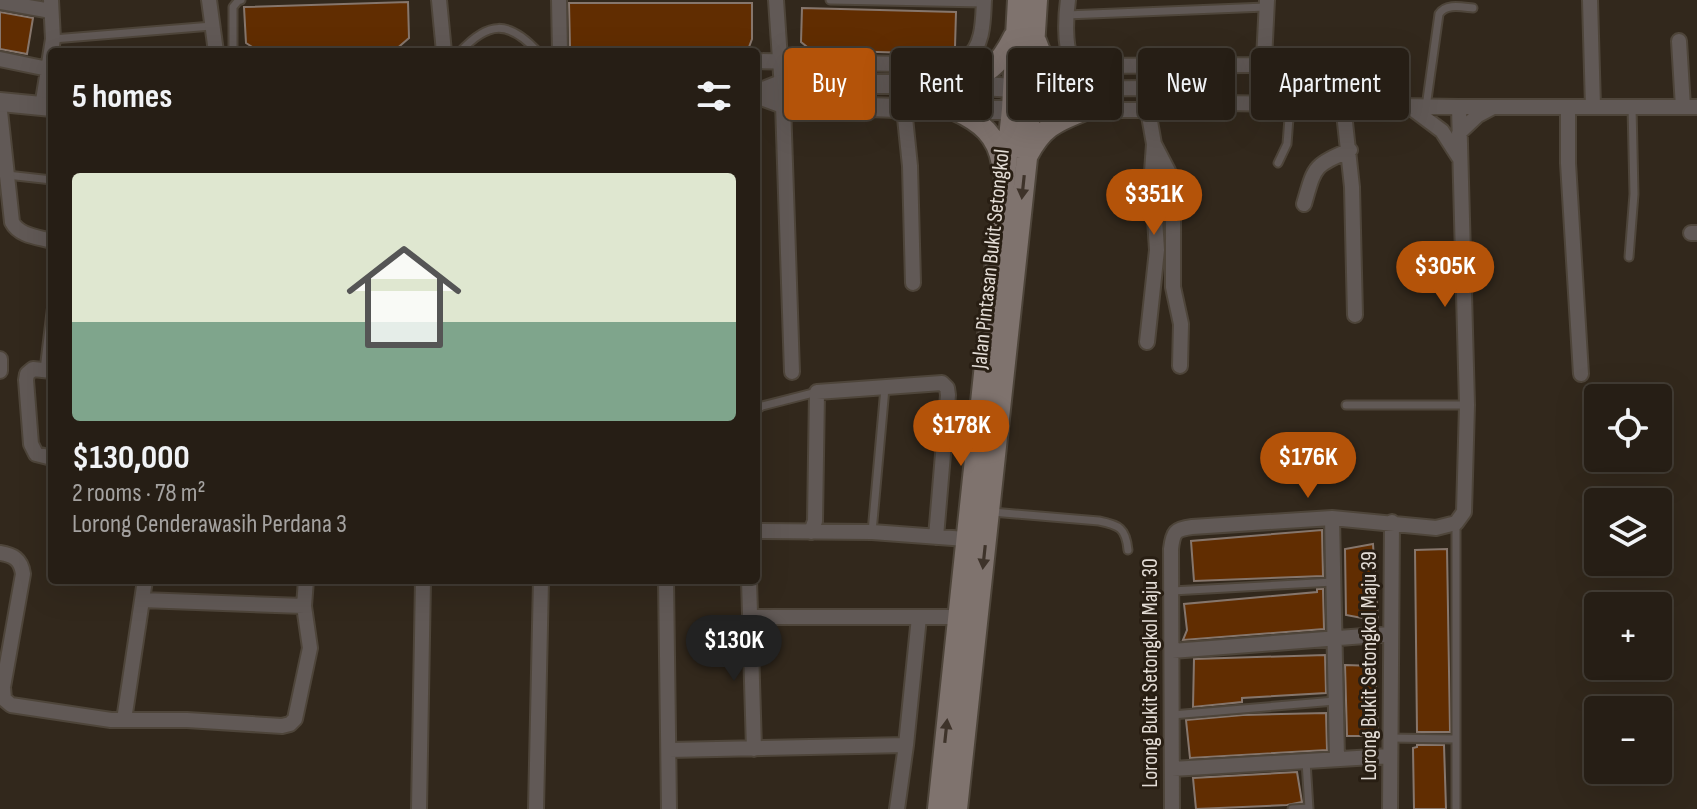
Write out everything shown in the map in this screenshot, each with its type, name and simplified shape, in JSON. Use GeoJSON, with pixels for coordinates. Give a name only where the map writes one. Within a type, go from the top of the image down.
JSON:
{"type":"FeatureCollection","features":[{"type":"Feature","properties":{"kind":"main road","name":"Jalan Pintasan Bukit Setongkol"},"geometry":{"type":"LineString","coordinates":[[1018,0],[1025,35],[1024,48]]}},
{"type":"Feature","properties":{"kind":"main road","name":"Jalan Pintasan Bukit Setongkol"},"geometry":{"type":"LineString","coordinates":[[1025,35],[1037,0]]}},
{"type":"Feature","properties":{"kind":"main road"},"geometry":{"type":"LineString","coordinates":[[992,66],[1025,35],[1036,48]]}},
{"type":"Feature","properties":{"kind":"main road"},"geometry":{"type":"LineString","coordinates":[[977,120],[993,138],[1002,160],[1003,184]]}},
{"type":"Feature","properties":{"kind":"main road","name":"Jalan Pintasan Bukit Setongkol"},"geometry":{"type":"LineString","coordinates":[[938,809],[1003,184],[1017,120]]}},
{"type":"Feature","properties":{"kind":"main road","name":"Jalan Pintasan Bukit Setongkol"},"geometry":{"type":"LineString","coordinates":[[957,809],[1027,158],[1023,120]]}},
{"type":"Feature","properties":{"kind":"main road"},"geometry":{"type":"LineString","coordinates":[[1027,158],[1037,138],[1050,126],[1063,120]]}},
{"type":"Feature","properties":{"kind":"street"},"geometry":{"type":"LineString","coordinates":[[209,0],[215,48]]}},
{"type":"Feature","properties":{"kind":"street"},"geometry":{"type":"LineString","coordinates":[[439,0],[444,48]]}},
{"type":"Feature","properties":{"kind":"street"},"geometry":{"type":"LineString","coordinates":[[559,0],[560,48]]}},
{"type":"Feature","properties":{"kind":"street"},"geometry":{"type":"LineString","coordinates":[[776,0],[783,104],[792,372]]}},
{"type":"Feature","properties":{"kind":"street"},"geometry":{"type":"LineString","coordinates":[[1590,0],[1593,107]]}},
{"type":"Feature","properties":{"kind":"street"},"geometry":{"type":"LineString","coordinates":[[760,61],[948,65],[967,58],[977,45],[984,1]]}},
{"type":"Feature","properties":{"kind":"street"},"geometry":{"type":"LineString","coordinates":[[0,2],[51,5],[52,48]]}},
{"type":"Feature","properties":{"kind":"street"},"geometry":{"type":"LineString","coordinates":[[1067,8],[1068,53],[1081,66],[1254,65],[1264,60],[1266,3]]}},
{"type":"Feature","properties":{"kind":"street"},"geometry":{"type":"LineString","coordinates":[[1410,107],[1690,107],[1679,41]]}},
{"type":"Feature","properties":{"kind":"street"},"geometry":{"type":"LineString","coordinates":[[0,59],[48,69],[47,107],[0,102]]}},
{"type":"Feature","properties":{"kind":"street"},"geometry":{"type":"LineString","coordinates":[[760,92],[781,84],[891,84]]}},
{"type":"Feature","properties":{"kind":"street"},"geometry":{"type":"LineString","coordinates":[[760,95],[783,104],[891,108]]}},
{"type":"Feature","properties":{"kind":"street"},"geometry":{"type":"LineString","coordinates":[[1410,107],[1442,131],[1460,159]]}},
{"type":"Feature","properties":{"kind":"street"},"geometry":{"type":"LineString","coordinates":[[1456,523],[1464,512],[1467,405],[1459,107]]}},
{"type":"Feature","properties":{"kind":"street"},"geometry":{"type":"LineString","coordinates":[[1459,133],[1478,115],[1494,107]]}},
{"type":"Feature","properties":{"kind":"street"},"geometry":{"type":"LineString","coordinates":[[1568,107],[1568,163],[1581,374]]}},
{"type":"Feature","properties":{"kind":"street"},"geometry":{"type":"LineString","coordinates":[[0,111],[12,222],[21,233],[48,240]]}},
{"type":"Feature","properties":{"kind":"street"},"geometry":{"type":"LineString","coordinates":[[905,120],[910,166],[913,283]]}},
{"type":"Feature","properties":{"kind":"street"},"geometry":{"type":"LineString","coordinates":[[1147,342],[1157,250],[1152,172],[1154,144],[1150,120]]}},
{"type":"Feature","properties":{"kind":"street"},"geometry":{"type":"LineString","coordinates":[[1345,120],[1350,150],[1355,315]]}},
{"type":"Feature","properties":{"kind":"street"},"geometry":{"type":"LineString","coordinates":[[1154,144],[1173,185],[1173,287],[1181,324],[1180,366]]}},
{"type":"Feature","properties":{"kind":"street"},"geometry":{"type":"LineString","coordinates":[[1304,204],[1315,169],[1350,150]]}},
{"type":"Feature","properties":{"kind":"street"},"geometry":{"type":"LineString","coordinates":[[0,359],[0,371]]}},
{"type":"Feature","properties":{"kind":"street"},"geometry":{"type":"LineString","coordinates":[[43,370],[27,374],[26,380],[31,444],[36,454],[48,457]]}},
{"type":"Feature","properties":{"kind":"street"},"geometry":{"type":"LineString","coordinates":[[811,532],[815,521],[817,392],[942,383],[948,395],[936,537]]}},
{"type":"Feature","properties":{"kind":"street"},"geometry":{"type":"LineString","coordinates":[[1332,518],[1337,759]]}},
{"type":"Feature","properties":{"kind":"street","name":"Lorong Bukit Setongkol Maju 30"},"geometry":{"type":"LineString","coordinates":[[1172,809],[1172,538],[1176,531],[1181,528],[1332,518],[1436,528],[1456,523]]}},
{"type":"Feature","properties":{"kind":"street","name":"Lorong Bukit Setongkol Maju 39"},"geometry":{"type":"LineString","coordinates":[[1390,809],[1392,522]]}},
{"type":"Feature","properties":{"kind":"street"},"geometry":{"type":"LineString","coordinates":[[760,531],[872,532],[966,539]]}},
{"type":"Feature","properties":{"kind":"street"},"geometry":{"type":"LineString","coordinates":[[0,553],[19,560],[23,574],[3,687],[4,699],[11,705],[111,720],[290,724],[295,719],[310,648],[304,606],[306,584]]}},
{"type":"Feature","properties":{"kind":"street"},"geometry":{"type":"LineString","coordinates":[[124,720],[144,584]]}},
{"type":"Feature","properties":{"kind":"street"},"geometry":{"type":"LineString","coordinates":[[419,809],[423,584]]}},
{"type":"Feature","properties":{"kind":"street"},"geometry":{"type":"LineString","coordinates":[[536,809],[541,584]]}},
{"type":"Feature","properties":{"kind":"street"},"geometry":{"type":"LineString","coordinates":[[666,584],[669,809]]}},
{"type":"Feature","properties":{"kind":"street"},"geometry":{"type":"LineString","coordinates":[[749,584],[754,749]]}},
{"type":"Feature","properties":{"kind":"street"},"geometry":{"type":"LineString","coordinates":[[142,600],[304,606]]}},
{"type":"Feature","properties":{"kind":"street"},"geometry":{"type":"LineString","coordinates":[[751,617],[958,617]]}},
{"type":"Feature","properties":{"kind":"street"},"geometry":{"type":"LineString","coordinates":[[897,809],[919,617]]}},
{"type":"Feature","properties":{"kind":"street"},"geometry":{"type":"LineString","coordinates":[[1172,651],[1390,634]]}},
{"type":"Feature","properties":{"kind":"street"},"geometry":{"type":"LineString","coordinates":[[669,750],[906,745]]}},
{"type":"Feature","properties":{"kind":"street"},"geometry":{"type":"LineString","coordinates":[[1172,769],[1390,756]]}},
{"type":"Feature","properties":{"kind":"lane"},"geometry":{"type":"LineString","coordinates":[[233,48],[233,7],[241,0]]}},
{"type":"Feature","properties":{"kind":"lane"},"geometry":{"type":"LineString","coordinates":[[830,0],[984,1]]}},
{"type":"Feature","properties":{"kind":"lane"},"geometry":{"type":"LineString","coordinates":[[1067,8],[1266,3]]}},
{"type":"Feature","properties":{"kind":"lane"},"geometry":{"type":"LineString","coordinates":[[1426,107],[1439,14],[1448,7],[1473,8]]}},
{"type":"Feature","properties":{"kind":"lane"},"geometry":{"type":"LineString","coordinates":[[53,39],[212,26]]}},
{"type":"Feature","properties":{"kind":"lane"},"geometry":{"type":"LineString","coordinates":[[464,48],[488,29],[500,28],[519,34],[534,48]]}},
{"type":"Feature","properties":{"kind":"lane"},"geometry":{"type":"LineString","coordinates":[[1629,257],[1634,194],[1632,107]]}},
{"type":"Feature","properties":{"kind":"lane"},"geometry":{"type":"LineString","coordinates":[[1278,163],[1287,144],[1289,120]]}},
{"type":"Feature","properties":{"kind":"lane"},"geometry":{"type":"LineString","coordinates":[[7,175],[48,180]]}},
{"type":"Feature","properties":{"kind":"lane"},"geometry":{"type":"LineString","coordinates":[[43,370],[48,334]]}},
{"type":"Feature","properties":{"kind":"lane"},"geometry":{"type":"LineString","coordinates":[[872,532],[885,388]]}},
{"type":"Feature","properties":{"kind":"lane"},"geometry":{"type":"LineString","coordinates":[[760,407],[817,392]]}},
{"type":"Feature","properties":{"kind":"lane"},"geometry":{"type":"LineString","coordinates":[[1346,405],[1467,405]]}},
{"type":"Feature","properties":{"kind":"lane"},"geometry":{"type":"LineString","coordinates":[[988,512],[1116,524],[1123,530],[1128,550]]}},
{"type":"Feature","properties":{"kind":"lane"},"geometry":{"type":"LineString","coordinates":[[1456,523],[1456,809]]}},
{"type":"Feature","properties":{"kind":"lane"},"geometry":{"type":"LineString","coordinates":[[1172,591],[1333,582]]}},
{"type":"Feature","properties":{"kind":"lane"},"geometry":{"type":"LineString","coordinates":[[1172,715],[1335,701]]}},
{"type":"Feature","properties":{"kind":"lane"},"geometry":{"type":"LineString","coordinates":[[1390,738],[1455,739]]}},
{"type":"Feature","properties":{"kind":"lane"},"geometry":{"type":"LineString","coordinates":[[1292,809],[1309,808],[1306,761]]}},
{"type":"Feature","properties":{"kind":"building"},"geometry":{"type":"Polygon","coordinates":[[[408,2],[409,38],[397,48],[254,48],[246,43],[244,7],[408,2]]]}},
{"type":"Feature","properties":{"kind":"building"},"geometry":{"type":"Polygon","coordinates":[[[569,3],[752,3],[752,39],[747,48],[570,47],[569,3]]]}},
{"type":"Feature","properties":{"kind":"building"},"geometry":{"type":"Polygon","coordinates":[[[802,8],[956,12],[954,48],[891,48],[891,52],[875,52],[875,48],[808,48],[801,42],[802,8]]]}},
{"type":"Feature","properties":{"kind":"building"},"geometry":{"type":"Polygon","coordinates":[[[0,12],[33,18],[27,54],[0,49],[0,12]]]}},
{"type":"Feature","properties":{"kind":"building"},"geometry":{"type":"Polygon","coordinates":[[[1322,530],[1323,576],[1194,581],[1191,541],[1322,530]]]}},
{"type":"Feature","properties":{"kind":"building"},"geometry":{"type":"Polygon","coordinates":[[[1373,544],[1378,621],[1346,615],[1345,549],[1373,544]]]}},
{"type":"Feature","properties":{"kind":"building"},"geometry":{"type":"Polygon","coordinates":[[[1447,549],[1450,732],[1417,732],[1415,550],[1447,549]]]}},
{"type":"Feature","properties":{"kind":"building"},"geometry":{"type":"Polygon","coordinates":[[[1317,589],[1323,589],[1324,629],[1183,640],[1187,630],[1184,604],[1317,592],[1317,589]]]}},
{"type":"Feature","properties":{"kind":"building"},"geometry":{"type":"Polygon","coordinates":[[[1325,655],[1326,693],[1242,698],[1242,702],[1193,707],[1194,659],[1325,655]]]}},
{"type":"Feature","properties":{"kind":"building"},"geometry":{"type":"Polygon","coordinates":[[[1345,665],[1375,666],[1378,736],[1347,736],[1345,665]]]}},
{"type":"Feature","properties":{"kind":"building"},"geometry":{"type":"Polygon","coordinates":[[[1326,713],[1327,750],[1190,758],[1186,720],[1326,713]]]}},
{"type":"Feature","properties":{"kind":"building"},"geometry":{"type":"Polygon","coordinates":[[[1417,745],[1444,745],[1446,809],[1414,809],[1413,748],[1417,745]]]}},
{"type":"Feature","properties":{"kind":"building"},"geometry":{"type":"Polygon","coordinates":[[[1297,772],[1302,802],[1196,809],[1193,778],[1297,772]]]}}]}
